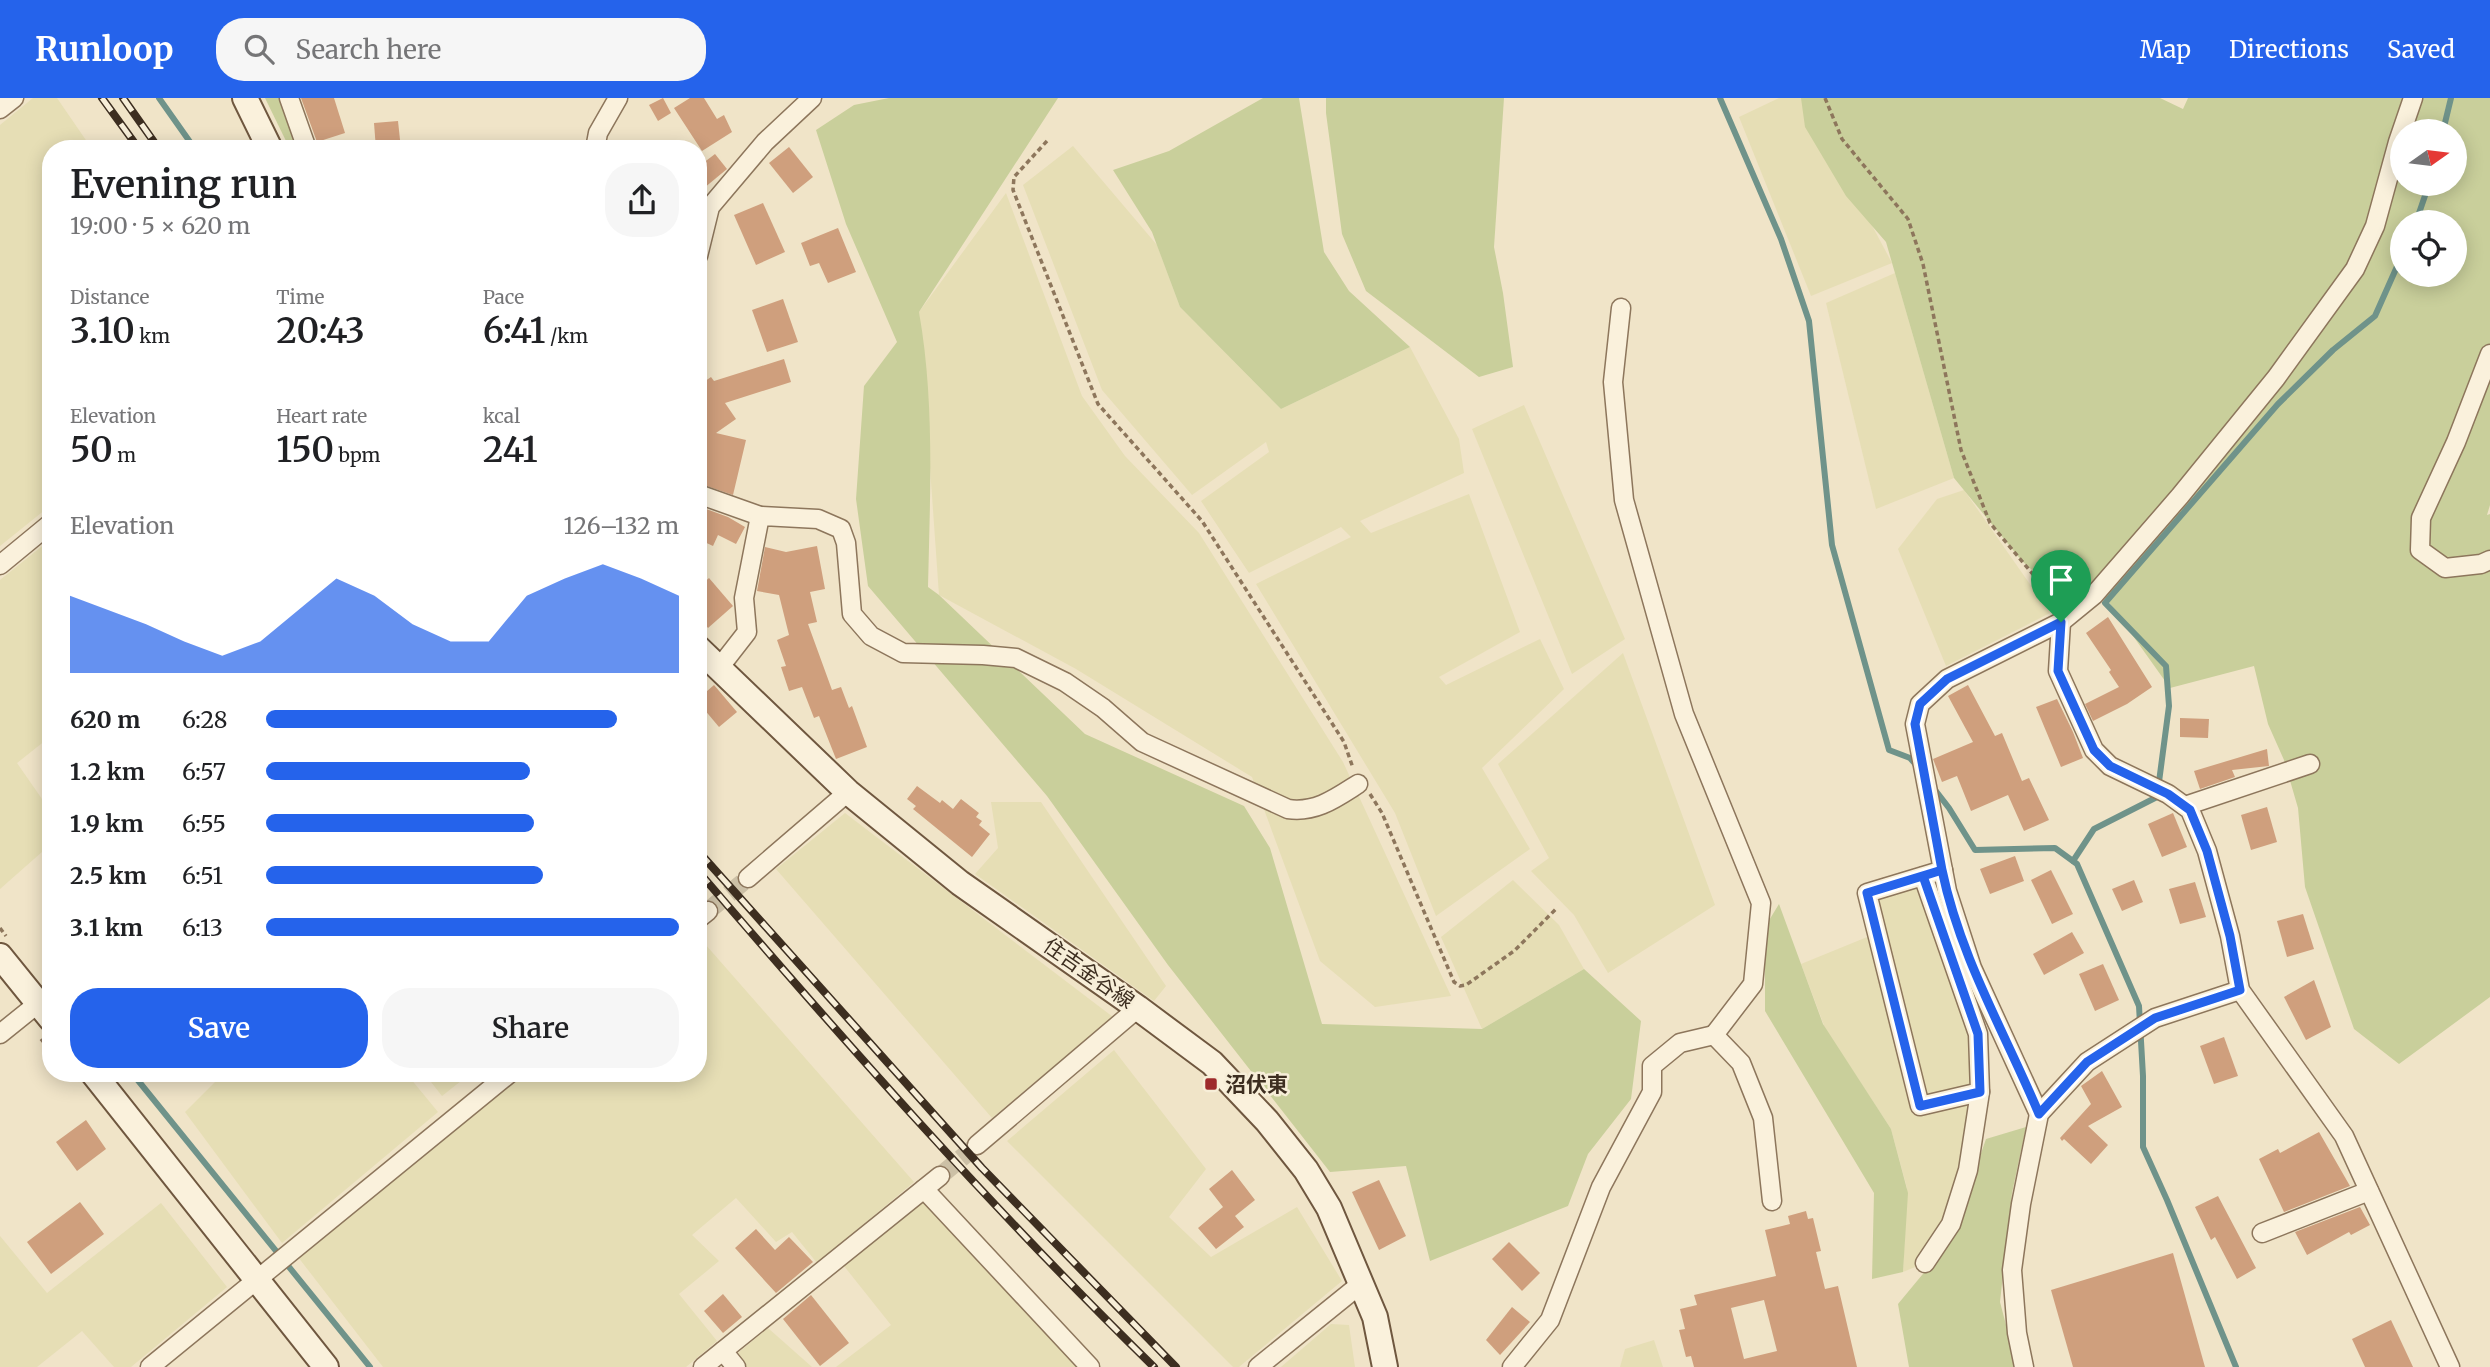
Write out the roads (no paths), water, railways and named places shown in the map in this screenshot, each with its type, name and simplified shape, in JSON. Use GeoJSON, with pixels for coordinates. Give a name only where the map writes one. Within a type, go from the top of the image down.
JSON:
{"type":"FeatureCollection","features":[{"type":"Feature","properties":{"kind":"main road"},"geometry":{"type":"LineString","coordinates":[[245,98],[266,140]]}},
{"type":"Feature","properties":{"kind":"main road","name":"住吉金谷線"},"geometry":{"type":"LineString","coordinates":[[707,657],[848,792],[960,883],[1212,1063],[1275,1131],[1306,1170],[1329,1208],[1375,1317],[1385,1367]]}},
{"type":"Feature","properties":{"kind":"main road"},"geometry":{"type":"LineString","coordinates":[[0,956],[42,1000]]}},
{"type":"Feature","properties":{"kind":"main road"},"geometry":{"type":"LineString","coordinates":[[100,1082],[326,1367]]}},
{"type":"Feature","properties":{"kind":"street"},"geometry":{"type":"LineString","coordinates":[[0,109],[14,98]]}},
{"type":"Feature","properties":{"kind":"street"},"geometry":{"type":"LineString","coordinates":[[289,98],[304,140]]}},
{"type":"Feature","properties":{"kind":"street"},"geometry":{"type":"LineString","coordinates":[[597,140],[618,98]]}},
{"type":"Feature","properties":{"kind":"street"},"geometry":{"type":"LineString","coordinates":[[707,219],[710,207],[765,142],[812,98]]}},
{"type":"Feature","properties":{"kind":"street"},"geometry":{"type":"LineString","coordinates":[[2039,1114],[1972,968],[1947,891],[1915,724],[1920,704],[1947,679],[2061,622],[2094,595],[2180,496],[2276,378],[2355,269],[2375,226],[2413,98]]}},
{"type":"Feature","properties":{"kind":"street"},"geometry":{"type":"LineString","coordinates":[[1512,1367],[1550,1320],[1601,1187],[1652,1092],[1652,1066],[1680,1043],[1714,1035],[1753,984],[1762,903],[1684,714],[1624,500],[1613,382],[1621,308]]}},
{"type":"Feature","properties":{"kind":"street"},"geometry":{"type":"LineString","coordinates":[[2490,354],[2456,442],[2421,518],[2420,550],[2445,568],[2481,564],[2490,560]]}},
{"type":"Feature","properties":{"kind":"street"},"geometry":{"type":"LineString","coordinates":[[707,497],[760,516],[818,519],[841,529],[846,543],[852,614],[871,636],[903,653],[983,655],[1016,659],[1065,682],[1103,708],[1142,742],[1288,809],[1302,811],[1325,805],[1358,784]]}},
{"type":"Feature","properties":{"kind":"street"},"geometry":{"type":"LineString","coordinates":[[719,668],[747,632],[744,598],[760,516]]}},
{"type":"Feature","properties":{"kind":"street"},"geometry":{"type":"LineString","coordinates":[[0,565],[42,530]]}},
{"type":"Feature","properties":{"kind":"street"},"geometry":{"type":"LineString","coordinates":[[2061,622],[2058,671],[2094,750],[2110,766],[2168,794],[2190,810],[2207,851],[2230,936],[2240,990],[2344,1136],[2450,1367]]}},
{"type":"Feature","properties":{"kind":"street"},"geometry":{"type":"LineString","coordinates":[[2185,806],[2310,764]]}},
{"type":"Feature","properties":{"kind":"street"},"geometry":{"type":"LineString","coordinates":[[748,877],[848,792]]}},
{"type":"Feature","properties":{"kind":"street"},"geometry":{"type":"LineString","coordinates":[[1942,870],[1867,893],[1920,1106],[1980,1092]]}},
{"type":"Feature","properties":{"kind":"street"},"geometry":{"type":"LineString","coordinates":[[1923,876],[1978,1034],[1980,1092],[1968,1170],[1951,1224],[1925,1263]]}},
{"type":"Feature","properties":{"kind":"street"},"geometry":{"type":"LineString","coordinates":[[2024,1367],[2017,1333],[2012,1270],[2021,1205],[2039,1114],[2087,1062],[2152,1020],[2240,990]]}},
{"type":"Feature","properties":{"kind":"street"},"geometry":{"type":"LineString","coordinates":[[0,1034],[42,1008]]}},
{"type":"Feature","properties":{"kind":"street"},"geometry":{"type":"LineString","coordinates":[[977,1145],[1138,1008]]}},
{"type":"Feature","properties":{"kind":"street"},"geometry":{"type":"LineString","coordinates":[[1714,1035],[1741,1063],[1763,1118],[1772,1201]]}},
{"type":"Feature","properties":{"kind":"street"},"geometry":{"type":"LineString","coordinates":[[150,1367],[499,1082]]}},
{"type":"Feature","properties":{"kind":"street"},"geometry":{"type":"LineString","coordinates":[[703,1367],[940,1176]]}},
{"type":"Feature","properties":{"kind":"street"},"geometry":{"type":"LineString","coordinates":[[924,1189],[1090,1367]]}},
{"type":"Feature","properties":{"kind":"street"},"geometry":{"type":"LineString","coordinates":[[2262,1233],[2369,1191]]}},
{"type":"Feature","properties":{"kind":"street"},"geometry":{"type":"LineString","coordinates":[[1258,1367],[1362,1283]]}},
{"type":"Feature","properties":{"kind":"street"},"geometry":{"type":"LineString","coordinates":[[723,1350],[736,1367]]}},
{"type":"Feature","properties":{"kind":"waterway"},"geometry":{"type":"LineString","coordinates":[[159,98],[189,140]]}},
{"type":"Feature","properties":{"kind":"waterway"},"geometry":{"type":"LineString","coordinates":[[1720,98],[1781,239],[1809,321],[1832,545],[1889,750],[1910,758],[1917,766]]}},
{"type":"Feature","properties":{"kind":"waterway"},"geometry":{"type":"LineString","coordinates":[[2446,119],[2451,98]]}},
{"type":"Feature","properties":{"kind":"waterway"},"geometry":{"type":"LineString","coordinates":[[2420,210],[2425,196]]}},
{"type":"Feature","properties":{"kind":"waterway"},"geometry":{"type":"LineString","coordinates":[[2073,861],[2094,829],[2157,797],[2169,706],[2166,666],[2105,603],[2278,404],[2333,350],[2375,316],[2390,282]]}},
{"type":"Feature","properties":{"kind":"waterway"},"geometry":{"type":"LineString","coordinates":[[1932,786],[1975,850],[2055,848],[2077,864],[2139,1006],[2143,1147],[2236,1367]]}},
{"type":"Feature","properties":{"kind":"waterway"},"geometry":{"type":"LineString","coordinates":[[139,1082],[370,1367]]}},
{"type":"Feature","properties":{"kind":"tunnel"},"geometry":{"type":"LineString","coordinates":[[708,911],[748,878]]}},
{"type":"Feature","properties":{"kind":"tunnel"},"geometry":{"type":"LineString","coordinates":[[940,1176],[977,1145]]}},
{"type":"Feature","properties":{"kind":"railway"},"geometry":{"type":"LineString","coordinates":[[102,98],[132,140]]}},
{"type":"Feature","properties":{"kind":"railway"},"geometry":{"type":"LineString","coordinates":[[123,98],[153,140]]}},
{"type":"Feature","properties":{"kind":"railway"},"geometry":{"type":"LineString","coordinates":[[707,861],[982,1168],[1176,1367]]}},
{"type":"Feature","properties":{"kind":"railway"},"geometry":{"type":"LineString","coordinates":[[707,881],[977,1186],[1154,1367]]}},
{"type":"Feature","properties":{"kind":"place","name":"沼伏東"},"geometry":{"type":"Point","coordinates":[1211,1084]}}]}
